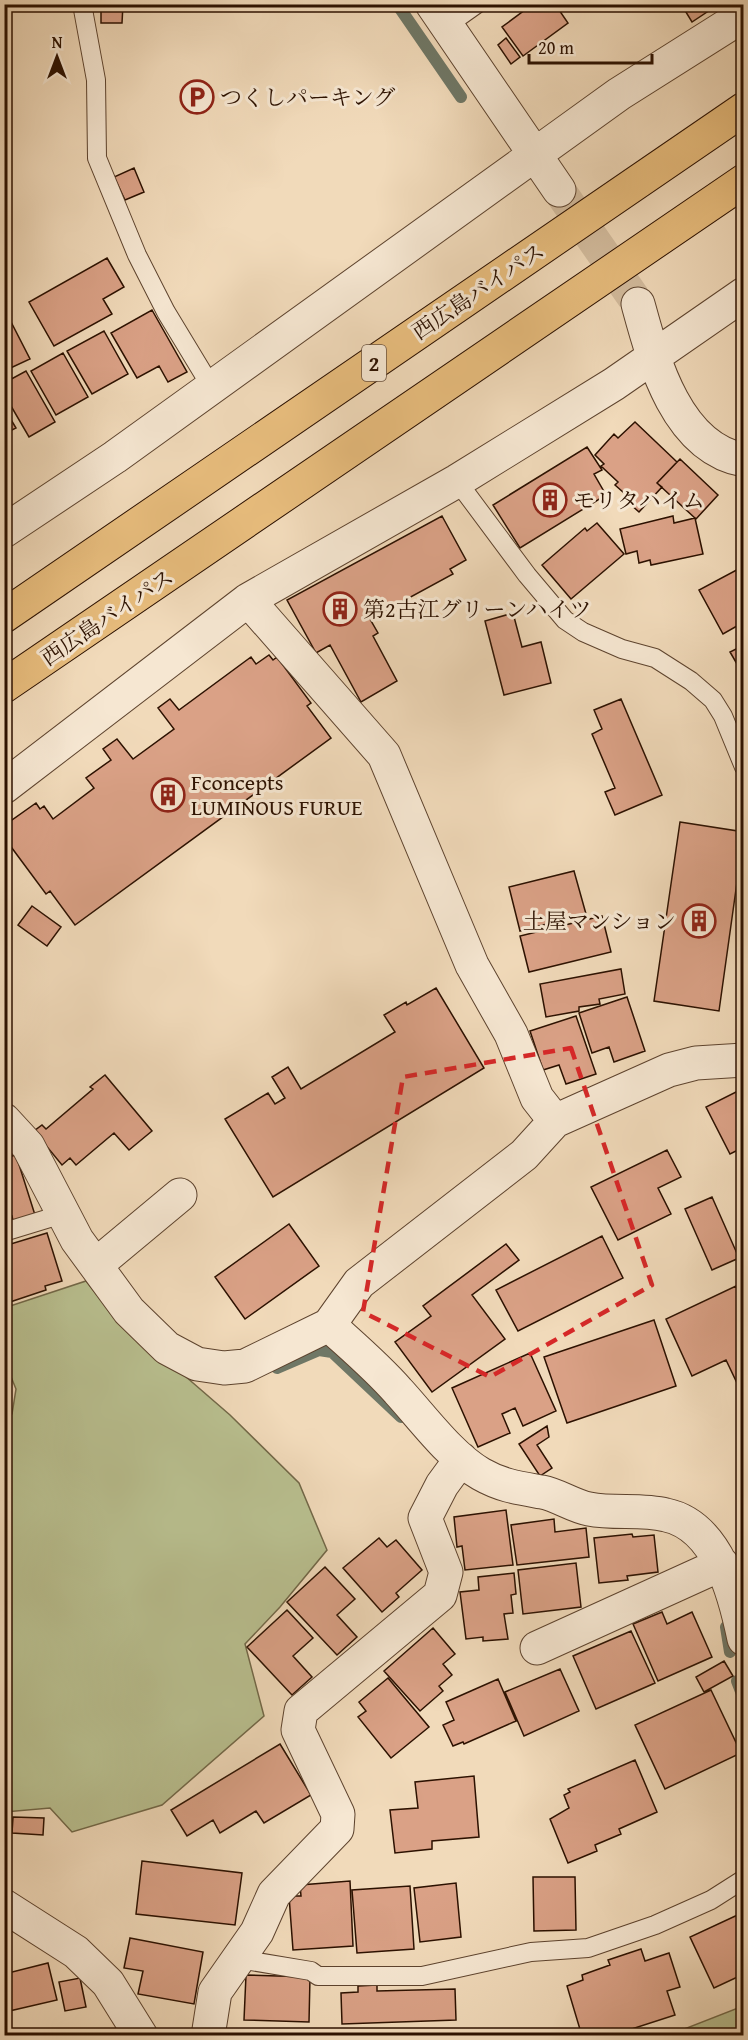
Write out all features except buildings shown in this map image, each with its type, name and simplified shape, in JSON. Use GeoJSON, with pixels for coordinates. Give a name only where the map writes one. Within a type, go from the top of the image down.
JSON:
{"type":"FeatureCollection","features":[{"type":"Feature","properties":{"kind":"highway","name":"西広島バイパス"},"geometry":{"type":"LineString","coordinates":[[4,616],[744,110]]}},
{"type":"Feature","properties":{"kind":"highway","name":"西広島バイパス"},"geometry":{"type":"LineString","coordinates":[[4,686],[744,181]]}},
{"type":"Feature","properties":{"kind":"street"},"geometry":{"type":"LineString","coordinates":[[439,15],[559,190]]}},
{"type":"Feature","properties":{"kind":"street"},"geometry":{"type":"LineString","coordinates":[[4,531],[115,458],[619,94],[744,15]]}},
{"type":"Feature","properties":{"kind":"street"},"geometry":{"type":"LineString","coordinates":[[4,787],[248,600],[457,480],[652,357],[744,294]]}},
{"type":"Feature","properties":{"kind":"street"},"geometry":{"type":"LineString","coordinates":[[639,304],[652,357],[663,385],[691,426],[708,445],[731,458],[744,459]]}},
{"type":"Feature","properties":{"kind":"street"},"geometry":{"type":"LineString","coordinates":[[248,600],[384,755],[472,965],[512,1034],[537,1098],[555,1121]]}},
{"type":"Feature","properties":{"kind":"street"},"geometry":{"type":"LineString","coordinates":[[4,1120],[28,1146],[77,1240],[129,1311],[167,1348],[197,1364],[224,1368],[245,1366],[329,1325],[359,1283],[524,1155],[555,1121],[669,1070],[696,1063],[744,1060]]}},
{"type":"Feature","properties":{"kind":"street"},"geometry":{"type":"LineString","coordinates":[[96,1265],[180,1195]]}},
{"type":"Feature","properties":{"kind":"street"},"geometry":{"type":"LineString","coordinates":[[329,1325],[396,1388],[461,1459],[501,1485],[544,1492],[588,1509],[669,1515],[680,1520],[699,1535],[722,1564],[731,1588],[744,1639]]}},
{"type":"Feature","properties":{"kind":"street"},"geometry":{"type":"LineString","coordinates":[[208,2036],[215,1992],[257,1932],[274,1894],[337,1829],[338,1814],[298,1730],[301,1711],[440,1595],[446,1572],[425,1518],[442,1485],[461,1459]]}},
{"type":"Feature","properties":{"kind":"street"},"geometry":{"type":"LineString","coordinates":[[537,1648],[722,1564]]}},
{"type":"Feature","properties":{"kind":"street"},"geometry":{"type":"LineString","coordinates":[[4,1906],[76,1952],[108,1983],[141,2036]]}},
{"type":"Feature","properties":{"kind":"lane"},"geometry":{"type":"LineString","coordinates":[[82,4],[96,80],[97,158],[136,255],[166,312],[212,388]]}},
{"type":"Feature","properties":{"kind":"lane"},"geometry":{"type":"LineString","coordinates":[[439,15],[477,4]]}},
{"type":"Feature","properties":{"kind":"lane"},"geometry":{"type":"LineString","coordinates":[[457,480],[527,575],[565,620],[583,632],[622,649],[655,658],[691,681],[713,700],[723,717],[744,767]]}},
{"type":"Feature","properties":{"kind":"lane"},"geometry":{"type":"LineString","coordinates":[[4,1232],[63,1214]]}},
{"type":"Feature","properties":{"kind":"lane"},"geometry":{"type":"LineString","coordinates":[[239,1959],[311,1971],[318,1976],[440,1974],[459,1966],[520,1954],[588,1948],[619,1939],[711,1900],[744,1880]]}},
{"type":"Feature","properties":{"kind":"highlighted area"},"geometry":{"type":"Polygon","coordinates":[[[571,1048],[652,1285],[490,1377],[363,1312],[403,1077],[571,1048]]]}},
{"type":"Feature","properties":{"kind":"green space"},"geometry":{"type":"Polygon","coordinates":[[[86,1281],[110,1311],[230,1415],[299,1483],[327,1550],[280,1607],[245,1644],[264,1716],[162,1805],[72,1832],[50,1808],[5,1812],[4,1417],[12,1414],[16,1389],[5,1362],[4,1308],[86,1281]]]}},
{"type":"Feature","properties":{"kind":"green space"},"geometry":{"type":"Polygon","coordinates":[[[743,2006],[743,2035],[669,2035],[743,2006]]]}},
{"type":"Feature","properties":{"kind":"waterway"},"geometry":{"type":"LineString","coordinates":[[397,4],[461,97]]}},
{"type":"Feature","properties":{"kind":"waterway"},"geometry":{"type":"LineString","coordinates":[[277,1368],[319,1350],[332,1352],[401,1417]]}},
{"type":"Feature","properties":{"kind":"waterway"},"geometry":{"type":"LineString","coordinates":[[726,1627],[730,1652]]}},
{"type":"Feature","properties":{"kind":"waterway"},"geometry":{"type":"LineString","coordinates":[[737,1681],[744,1699]]}},
{"type":"Feature","properties":{"kind":"tunnel"},"geometry":{"type":"LineString","coordinates":[[559,190],[638,304]]}},
{"type":"Feature","properties":{"kind":"place","name":"つくしパーキング"},"geometry":{"type":"Point","coordinates":[197,97]}},
{"type":"Feature","properties":{"kind":"place","name":"モリタハイム"},"geometry":{"type":"Point","coordinates":[550,500]}},
{"type":"Feature","properties":{"kind":"place","name":"第2古江グリーンハイツ"},"geometry":{"type":"Point","coordinates":[340,609]}},
{"type":"Feature","properties":{"kind":"place","name":"Fconcepts LUMINOUS FURUE"},"geometry":{"type":"Point","coordinates":[168,795]}},
{"type":"Feature","properties":{"kind":"place","name":"土屋マンション"},"geometry":{"type":"Point","coordinates":[699,921]}}]}
